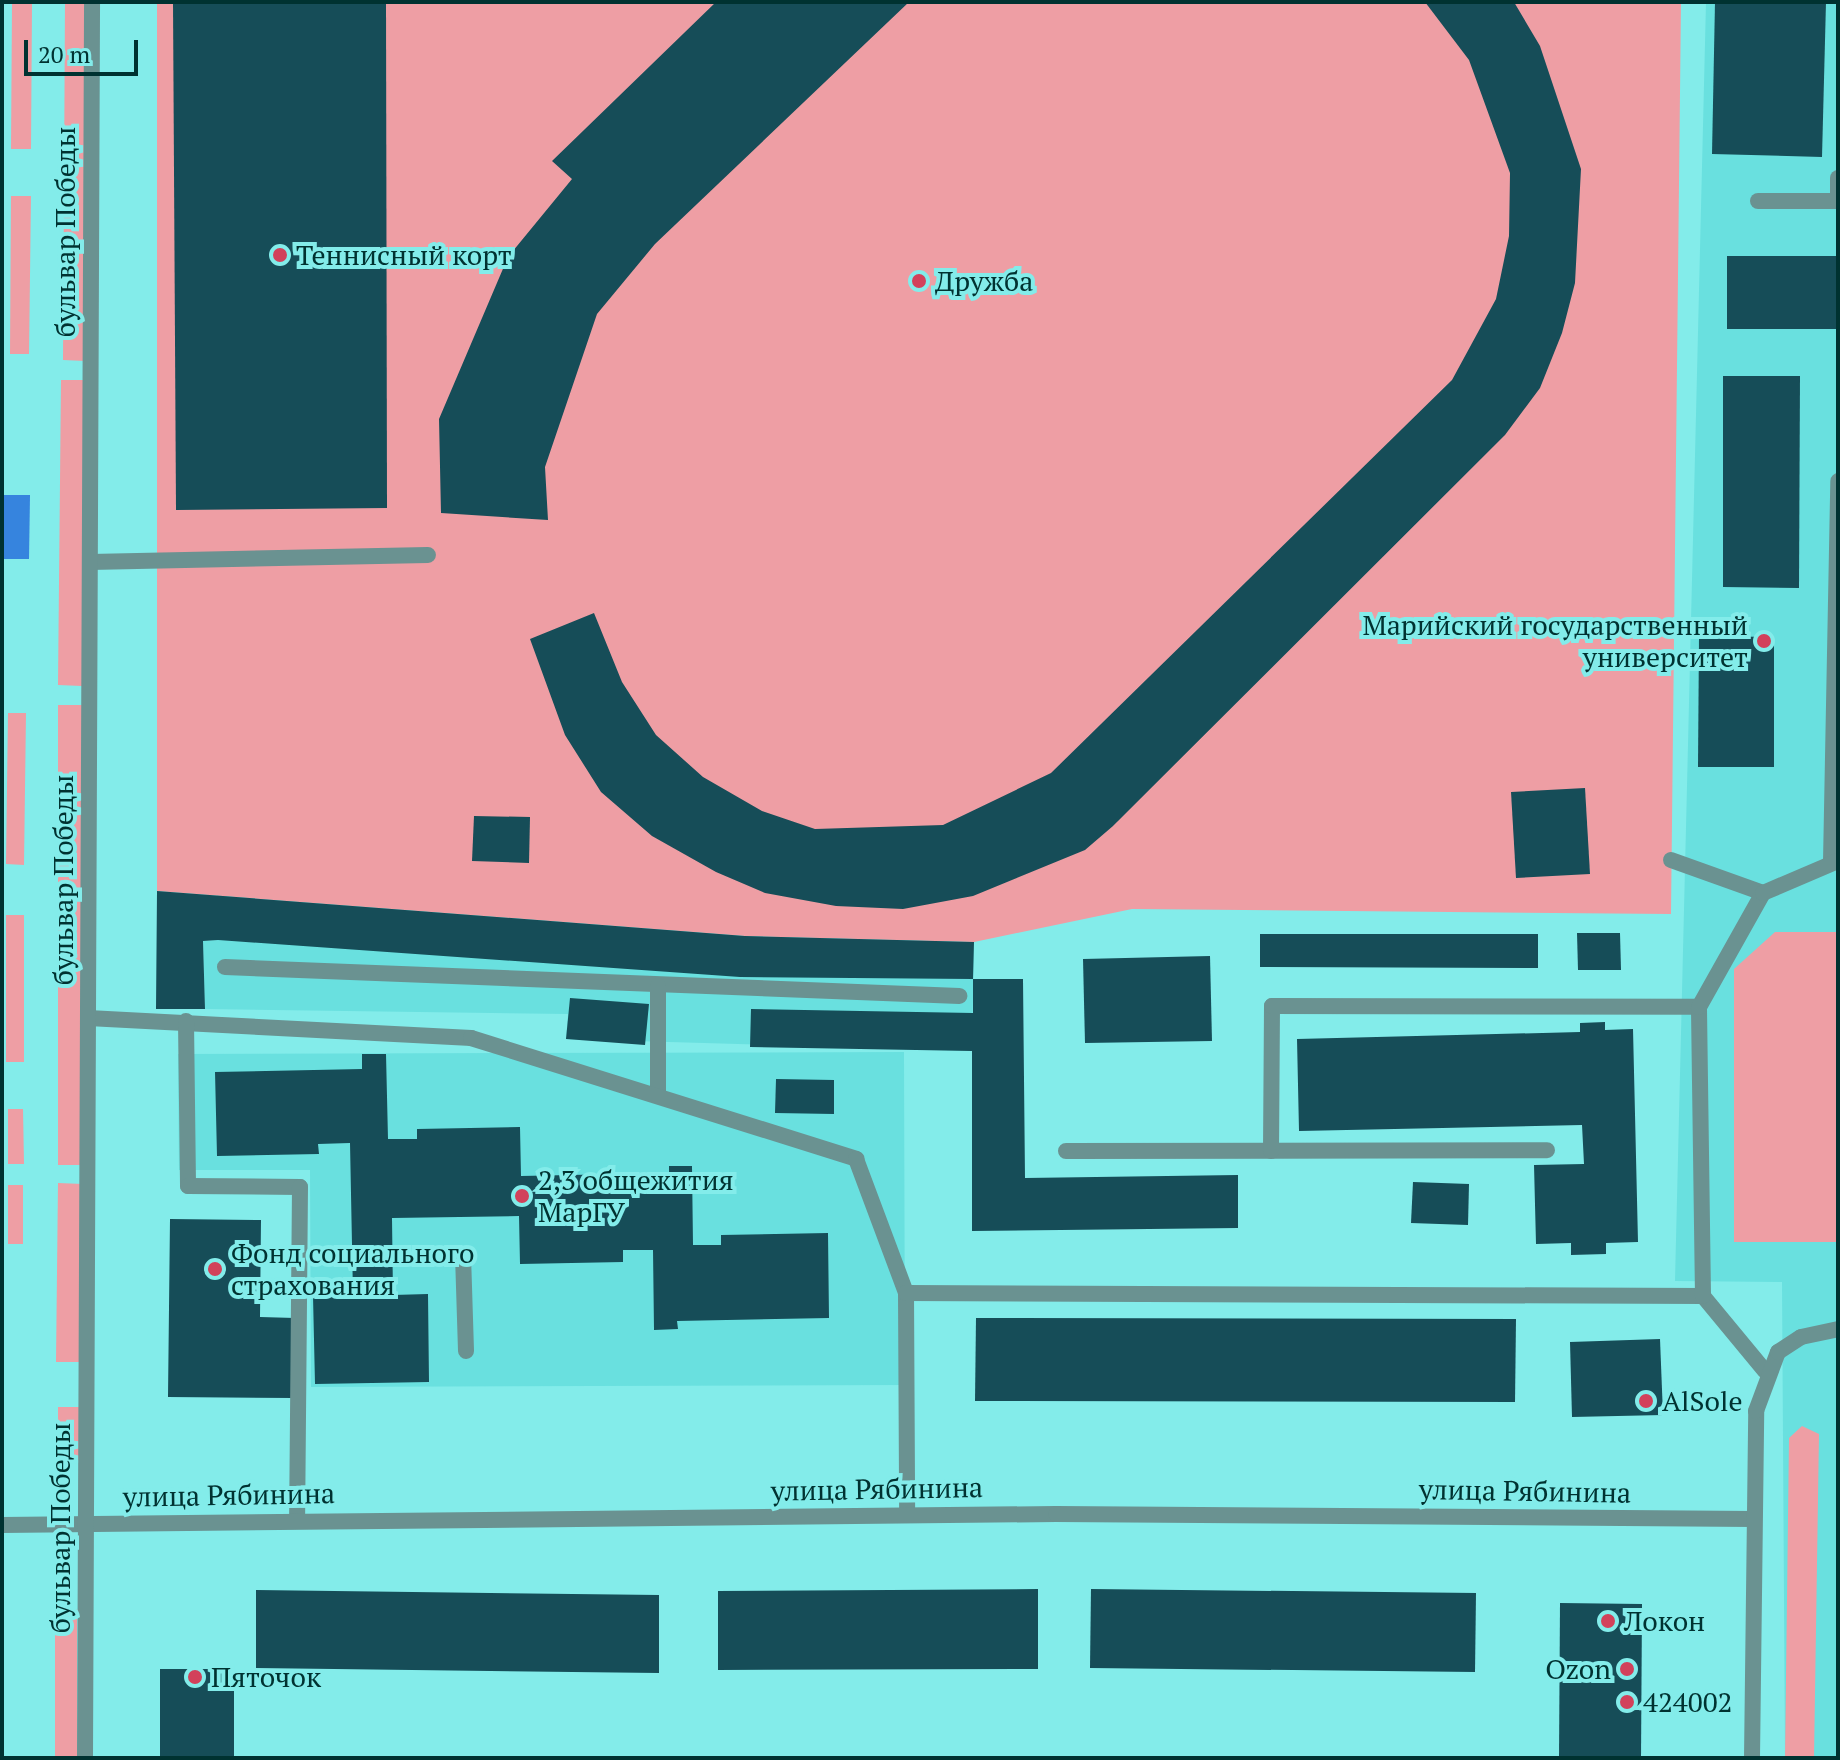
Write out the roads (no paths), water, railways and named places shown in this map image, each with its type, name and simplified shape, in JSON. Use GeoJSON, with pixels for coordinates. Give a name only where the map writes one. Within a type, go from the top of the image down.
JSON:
{"type":"FeatureCollection","features":[{"type":"Feature","properties":{"kind":"street","name":"бульвар Победы"},"geometry":{"type":"LineString","coordinates":[[85,1758],[92,2]]}},
{"type":"Feature","properties":{"kind":"street"},"geometry":{"type":"LineString","coordinates":[[1758,201],[1838,201],[1838,178]]}},
{"type":"Feature","properties":{"kind":"street"},"geometry":{"type":"LineString","coordinates":[[1765,1371],[1703,1296],[1699,1007],[1763,893],[1834,862],[1838,481]]}},
{"type":"Feature","properties":{"kind":"street"},"geometry":{"type":"LineString","coordinates":[[90,562],[428,555]]}},
{"type":"Feature","properties":{"kind":"street"},"geometry":{"type":"LineString","coordinates":[[1671,860],[1763,893]]}},
{"type":"Feature","properties":{"kind":"street"},"geometry":{"type":"LineString","coordinates":[[225,967],[959,996]]}},
{"type":"Feature","properties":{"kind":"street"},"geometry":{"type":"LineString","coordinates":[[658,986],[658,1091]]}},
{"type":"Feature","properties":{"kind":"street"},"geometry":{"type":"LineString","coordinates":[[1271,1151],[1272,1006],[1699,1007]]}},
{"type":"Feature","properties":{"kind":"street"},"geometry":{"type":"LineString","coordinates":[[88,1018],[471,1038],[658,1091],[856,1159],[906,1293],[907,1515]]}},
{"type":"Feature","properties":{"kind":"street"},"geometry":{"type":"LineString","coordinates":[[186,1021],[188,1186],[300,1187],[297,1520]]}},
{"type":"Feature","properties":{"kind":"street"},"geometry":{"type":"LineString","coordinates":[[1066,1151],[1547,1150]]}},
{"type":"Feature","properties":{"kind":"street"},"geometry":{"type":"LineString","coordinates":[[463,1255],[466,1351]]}},
{"type":"Feature","properties":{"kind":"street"},"geometry":{"type":"LineString","coordinates":[[906,1293],[1703,1296]]}},
{"type":"Feature","properties":{"kind":"street"},"geometry":{"type":"LineString","coordinates":[[1752,1758],[1756,1411],[1765,1371],[1801,1337],[1838,1329]]}},
{"type":"Feature","properties":{"kind":"street","name":"улица Рябинина"},"geometry":{"type":"LineString","coordinates":[[2,1525],[907,1515],[1753,1519]]}},
{"type":"Feature","properties":{"kind":"place","name":"Теннисный корт"},"geometry":{"type":"Point","coordinates":[280,255]}},
{"type":"Feature","properties":{"kind":"place","name":"Дружба"},"geometry":{"type":"Point","coordinates":[919,281]}},
{"type":"Feature","properties":{"kind":"place","name":"Марийский государственный университет"},"geometry":{"type":"Point","coordinates":[1764,641]}},
{"type":"Feature","properties":{"kind":"place","name":"2,3 общежития МарГУ"},"geometry":{"type":"Point","coordinates":[522,1196]}},
{"type":"Feature","properties":{"kind":"place","name":"Фонд социального страхования"},"geometry":{"type":"Point","coordinates":[215,1269]}},
{"type":"Feature","properties":{"kind":"place","name":"AlSole"},"geometry":{"type":"Point","coordinates":[1646,1401]}},
{"type":"Feature","properties":{"kind":"place","name":"Локон"},"geometry":{"type":"Point","coordinates":[1608,1621]}},
{"type":"Feature","properties":{"kind":"place","name":"Ozon"},"geometry":{"type":"Point","coordinates":[1627,1669]}},
{"type":"Feature","properties":{"kind":"place","name":"Пяточок"},"geometry":{"type":"Point","coordinates":[195,1677]}},
{"type":"Feature","properties":{"kind":"place","name":"424002"},"geometry":{"type":"Point","coordinates":[1627,1702]}}]}
